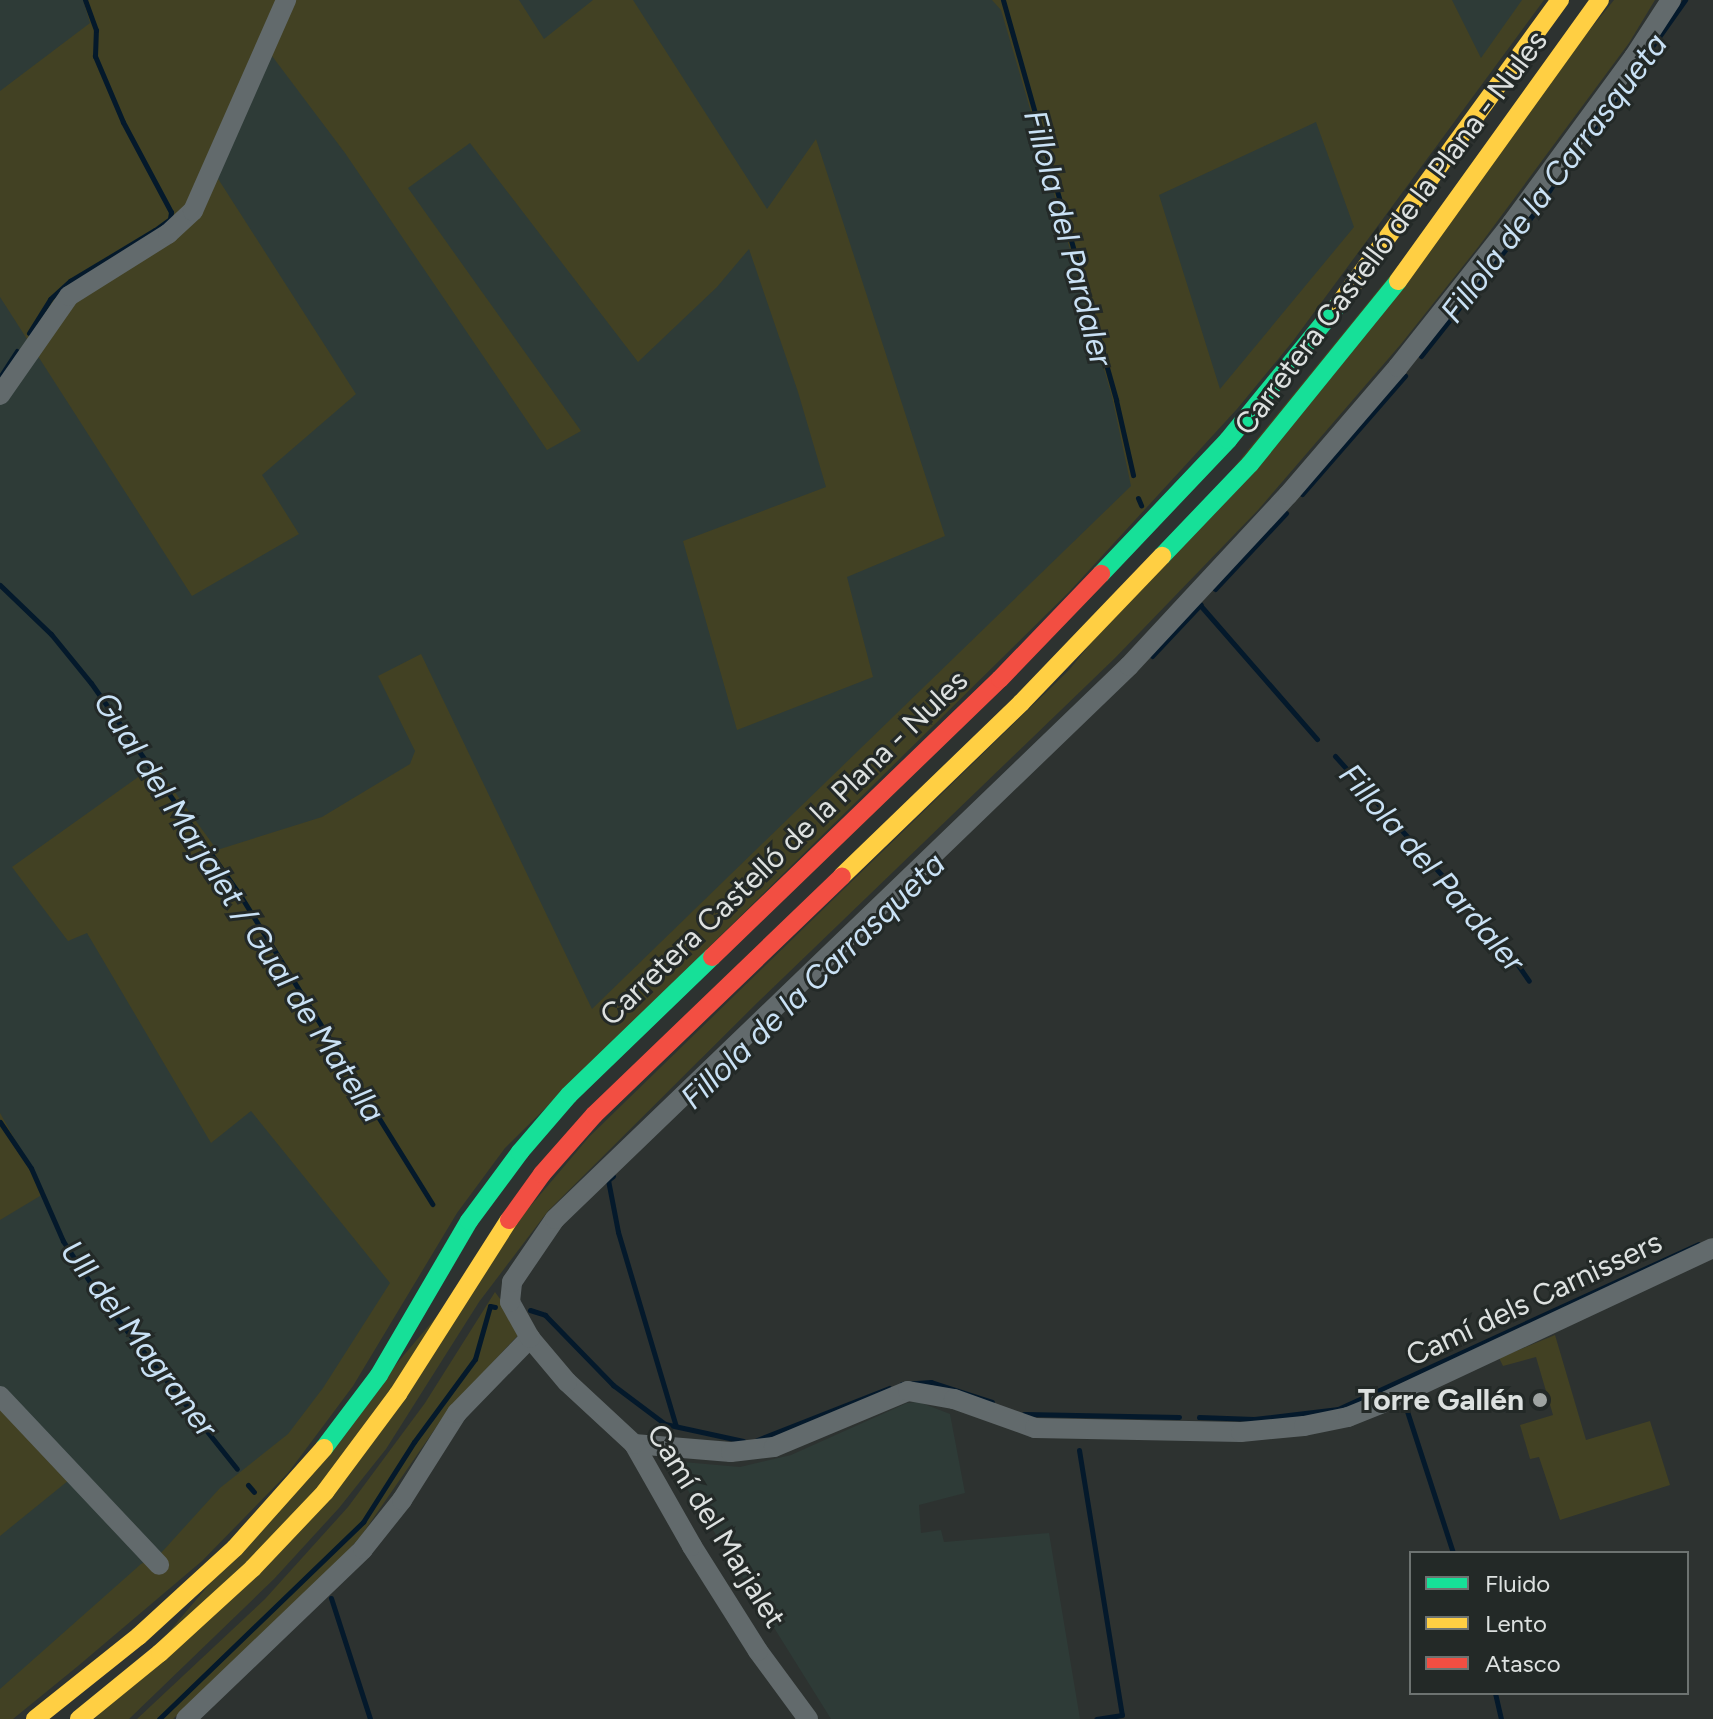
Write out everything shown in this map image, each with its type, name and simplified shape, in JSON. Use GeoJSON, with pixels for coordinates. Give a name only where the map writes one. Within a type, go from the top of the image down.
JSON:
{"type":"FeatureCollection","features":[{"type":"Feature","properties":{"kind":"main road","name":"Carretera Castelló de la Plana - Nules"},"geometry":{"type":"LineString","coordinates":[[35,1719],[182,1597],[235,1548],[304,1474],[379,1375],[469,1221],[520,1152],[569,1095],[1000,679],[1228,440],[1326,321],[1437,173],[1560,0]]}},
{"type":"Feature","properties":{"kind":"main road","name":"Carretera Castelló de la Plana - Nules"},"geometry":{"type":"LineString","coordinates":[[79,1719],[160,1653],[253,1568],[325,1492],[398,1394],[496,1238],[542,1174],[594,1115],[1021,703],[1250,464],[1363,326],[1465,191],[1600,0]]}},
{"type":"Feature","properties":{"kind":"street"},"geometry":{"type":"LineString","coordinates":[[0,395],[69,296],[168,234],[193,211],[286,0]]}},
{"type":"Feature","properties":{"kind":"street","name":"Camí del Marjalet"},"geometry":{"type":"LineString","coordinates":[[808,1719],[758,1651],[692,1546],[634,1444],[567,1382],[530,1338],[510,1302],[512,1282],[555,1219],[1129,666],[1278,506],[1407,357],[1512,223],[1634,57],[1671,0]]}},
{"type":"Feature","properties":{"kind":"street","name":"Camí dels Carnissers"},"geometry":{"type":"LineString","coordinates":[[634,1444],[731,1452],[774,1447],[908,1391],[954,1399],[1035,1428],[1241,1432],[1304,1426],[1348,1417],[1382,1403],[1713,1248]]}},
{"type":"Feature","properties":{"kind":"street"},"geometry":{"type":"LineString","coordinates":[[186,1719],[363,1549],[402,1500],[457,1413],[530,1338]]}},
{"type":"Feature","properties":{"kind":"street"},"geometry":{"type":"LineString","coordinates":[[0,1396],[159,1565]]}},
{"type":"Feature","properties":{"kind":"shaded area"},"geometry":{"type":"Polygon","coordinates":[[[0,0],[1538,0],[1229,412],[476,1176],[322,1423],[0,1719],[0,0]]]}},
{"type":"Feature","properties":{"kind":"shaded area"},"geometry":{"type":"Polygon","coordinates":[[[83,0],[281,0],[215,174],[356,394],[262,475],[299,534],[192,596],[0,297],[0,91],[90,23],[83,0]]]}},
{"type":"Feature","properties":{"kind":"shaded area"},"geometry":{"type":"Polygon","coordinates":[[[291,0],[519,0],[544,39],[593,0],[633,0],[767,209],[816,139],[945,536],[847,577],[873,677],[737,730],[683,541],[826,487],[798,392],[749,249],[717,287],[638,362],[470,143],[408,188],[581,431],[547,450],[345,153],[269,52],[291,0]]]}},
{"type":"Feature","properties":{"kind":"shaded area"},"geometry":{"type":"Polygon","coordinates":[[[992,0],[1452,0],[1481,58],[1522,0],[1544,0],[1293,341],[1237,409],[1069,592],[505,1148],[457,1213],[353,1386],[288,1473],[202,1561],[13,1719],[0,1719],[0,1689],[141,1564],[161,1553],[220,1488],[288,1434],[323,1388],[390,1283],[251,1111],[211,1143],[87,933],[68,941],[12,867],[155,765],[217,850],[322,817],[410,764],[415,751],[378,676],[421,654],[592,1009],[1131,486],[1112,397],[1001,10],[992,0]],[[1316,122],[1159,195],[1220,389],[1354,227],[1316,122]]]}},
{"type":"Feature","properties":{"kind":"shaded area"},"geometry":{"type":"Polygon","coordinates":[[[1614,0],[1655,0],[1629,43],[1479,246],[1401,344],[1258,510],[1115,658],[758,1002],[548,1211],[479,1302],[386,1449],[339,1508],[274,1579],[129,1719],[95,1719],[589,1137],[1069,670],[1614,0]]]}},
{"type":"Feature","properties":{"kind":"shaded area"},"geometry":{"type":"Polygon","coordinates":[[[0,1113],[45,1193],[0,1220],[0,1113]]]}},
{"type":"Feature","properties":{"kind":"shaded area"},"geometry":{"type":"Polygon","coordinates":[[[495,1292],[523,1330],[448,1410],[361,1536],[327,1574],[173,1719],[137,1719],[265,1599],[348,1507],[425,1403],[495,1292]]]}},
{"type":"Feature","properties":{"kind":"shaded area"},"geometry":{"type":"Polygon","coordinates":[[[1555,1335],[1586,1440],[1650,1421],[1670,1485],[1560,1520],[1539,1457],[1530,1459],[1520,1425],[1553,1415],[1536,1357],[1503,1366],[1499,1358],[1555,1335]]]}},
{"type":"Feature","properties":{"kind":"shaded area"},"geometry":{"type":"Polygon","coordinates":[[[0,1399],[74,1476],[0,1536],[0,1399]]]}},
{"type":"Feature","properties":{"kind":"shaded area"},"geometry":{"type":"Polygon","coordinates":[[[919,1402],[950,1414],[965,1493],[919,1505],[921,1533],[941,1530],[944,1542],[1049,1533],[1080,1719],[831,1719],[676,1471],[683,1462],[740,1467],[791,1455],[907,1403],[919,1402]]]}},
{"type":"Feature","properties":{"kind":"waterway"},"geometry":{"type":"LineString","coordinates":[[29,333],[50,299],[70,281],[170,219],[171,212],[123,122],[95,56],[96,30],[85,0]]}},
{"type":"Feature","properties":{"kind":"waterway","name":"Fillola del Pardaler"},"geometry":{"type":"LineString","coordinates":[[1003,0],[1116,400],[1133,475]]}},
{"type":"Feature","properties":{"kind":"waterway","name":"Fillola de la Carrasqueta"},"geometry":{"type":"LineString","coordinates":[[1651,48],[1685,0]]}},
{"type":"Feature","properties":{"kind":"waterway","name":"Fillola de la Carrasqueta"},"geometry":{"type":"LineString","coordinates":[[1588,136],[1615,99]]}},
{"type":"Feature","properties":{"kind":"waterway","name":"Fillola de la Carrasqueta"},"geometry":{"type":"LineString","coordinates":[[1421,356],[1536,211],[1554,183]]}},
{"type":"Feature","properties":{"kind":"waterway"},"geometry":{"type":"LineString","coordinates":[[0,377],[17,351]]}},
{"type":"Feature","properties":{"kind":"waterway","name":"Fillola de la Carrasqueta"},"geometry":{"type":"LineString","coordinates":[[1302,494],[1405,376]]}},
{"type":"Feature","properties":{"kind":"waterway","name":"Fillola del Pardaler"},"geometry":{"type":"LineString","coordinates":[[1138,498],[1141,505]]}},
{"type":"Feature","properties":{"kind":"waterway","name":"Fillola de la Carrasqueta"},"geometry":{"type":"LineString","coordinates":[[1215,589],[1286,513]]}},
{"type":"Feature","properties":{"kind":"waterway","name":"Gual del Marjalet / Gual de Matella"},"geometry":{"type":"LineString","coordinates":[[0,585],[51,634],[91,683],[240,895],[432,1204]]}},
{"type":"Feature","properties":{"kind":"waterway","name":"Fillola de la Carrasqueta"},"geometry":{"type":"LineString","coordinates":[[1152,656],[1201,604]]}},
{"type":"Feature","properties":{"kind":"waterway","name":"Fillola del Pardaler"},"geometry":{"type":"LineString","coordinates":[[1200,605],[1317,739]]}},
{"type":"Feature","properties":{"kind":"waterway","name":"Fillola del Pardaler"},"geometry":{"type":"LineString","coordinates":[[1335,756],[1502,942],[1529,981]]}},
{"type":"Feature","properties":{"kind":"waterway","name":"Ull del Magraner"},"geometry":{"type":"LineString","coordinates":[[0,1122],[31,1168],[63,1241],[99,1296],[237,1469]]}},
{"type":"Feature","properties":{"kind":"waterway","name":"Fillola de la Carrasqueta"},"geometry":{"type":"LineString","coordinates":[[613,1176],[608,1180],[618,1232],[676,1426]]}},
{"type":"Feature","properties":{"kind":"waterway"},"geometry":{"type":"LineString","coordinates":[[1199,1417],[1254,1419],[1338,1409],[1698,1244]]}},
{"type":"Feature","properties":{"kind":"waterway"},"geometry":{"type":"LineString","coordinates":[[159,1719],[363,1522],[414,1442],[475,1359],[490,1306],[495,1307]]}},
{"type":"Feature","properties":{"kind":"waterway"},"geometry":{"type":"LineString","coordinates":[[530,1310],[545,1315],[613,1385],[665,1424],[743,1441]]}},
{"type":"Feature","properties":{"kind":"waterway"},"geometry":{"type":"LineString","coordinates":[[902,1384],[931,1382],[992,1402]]}},
{"type":"Feature","properties":{"kind":"waterway"},"geometry":{"type":"LineString","coordinates":[[757,1440],[889,1388]]}},
{"type":"Feature","properties":{"kind":"waterway"},"geometry":{"type":"LineString","coordinates":[[1405,1405],[1452,1551]]}},
{"type":"Feature","properties":{"kind":"waterway"},"geometry":{"type":"LineString","coordinates":[[1024,1414],[1179,1417]]}},
{"type":"Feature","properties":{"kind":"waterway"},"geometry":{"type":"LineString","coordinates":[[1079,1450],[1122,1715],[1096,1719]]}},
{"type":"Feature","properties":{"kind":"waterway","name":"Ull del Magraner"},"geometry":{"type":"LineString","coordinates":[[248,1485],[254,1492]]}},
{"type":"Feature","properties":{"kind":"waterway","name":"Ull del Magraner"},"geometry":{"type":"LineString","coordinates":[[331,1598],[370,1719]]}},
{"type":"Feature","properties":{"kind":"waterway"},"geometry":{"type":"LineString","coordinates":[[1495,1695],[1501,1719]]}},
{"type":"Feature","properties":{"kind":"traffic: fast"},"geometry":{"type":"LineString","coordinates":[[1162,556],[1250,464],[1398,281]]}},
{"type":"Feature","properties":{"kind":"traffic: fast"},"geometry":{"type":"LineString","coordinates":[[1101,574],[1228,440],[1339,304]]}},
{"type":"Feature","properties":{"kind":"traffic: fast"},"geometry":{"type":"LineString","coordinates":[[324,1448],[379,1375],[469,1221],[520,1152],[569,1095],[712,957]]}},
{"type":"Feature","properties":{"kind":"traffic: slow"},"geometry":{"type":"LineString","coordinates":[[1339,304],[1560,0]]}},
{"type":"Feature","properties":{"kind":"traffic: slow"},"geometry":{"type":"LineString","coordinates":[[1398,281],[1600,0]]}},
{"type":"Feature","properties":{"kind":"traffic: slow"},"geometry":{"type":"LineString","coordinates":[[842,876],[1021,703],[1162,556]]}},
{"type":"Feature","properties":{"kind":"traffic: slow"},"geometry":{"type":"LineString","coordinates":[[79,1719],[160,1653],[253,1568],[325,1492],[398,1394],[509,1220]]}},
{"type":"Feature","properties":{"kind":"traffic: slow"},"geometry":{"type":"LineString","coordinates":[[35,1719],[139,1636],[235,1548],[324,1448]]}},
{"type":"Feature","properties":{"kind":"traffic: jam"},"geometry":{"type":"LineString","coordinates":[[712,957],[1000,679],[1101,574]]}},
{"type":"Feature","properties":{"kind":"traffic: jam"},"geometry":{"type":"LineString","coordinates":[[509,1220],[542,1174],[594,1115],[842,876]]}},
{"type":"Feature","properties":{"kind":"place","name":"Torre Gallén"},"geometry":{"type":"Point","coordinates":[1540,1400]}}]}
